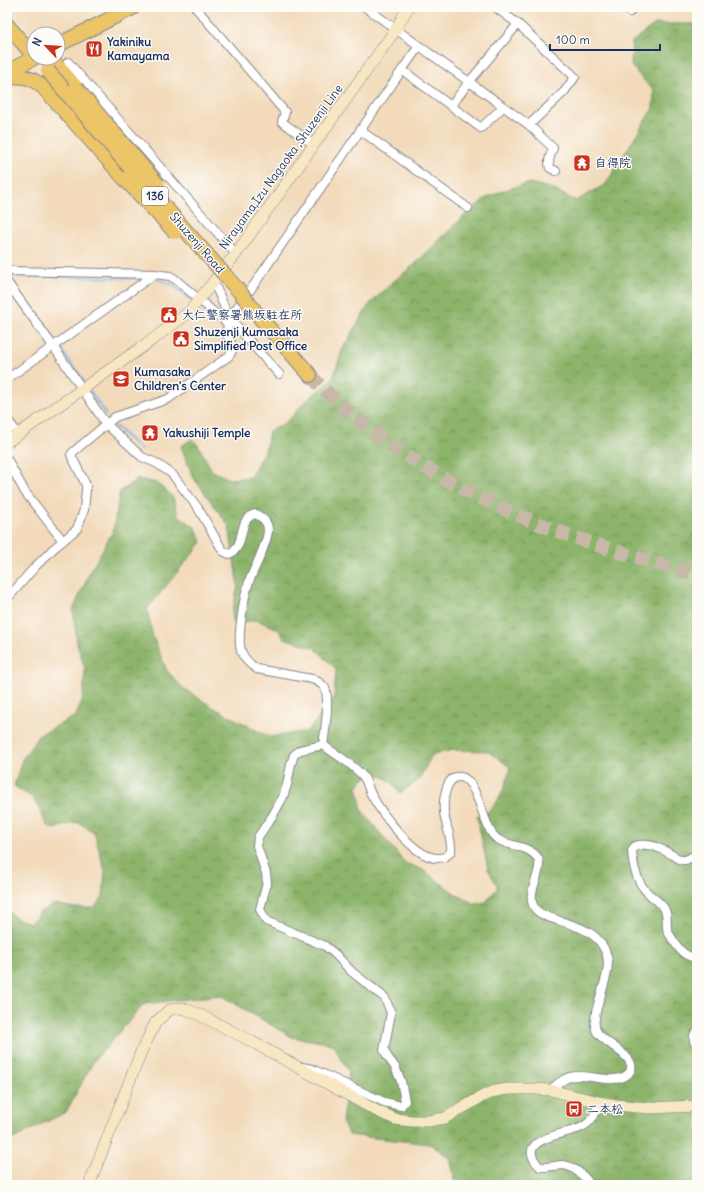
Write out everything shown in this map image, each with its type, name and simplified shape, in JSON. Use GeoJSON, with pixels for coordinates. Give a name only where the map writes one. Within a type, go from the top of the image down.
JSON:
{"type":"FeatureCollection","features":[{"type":"Feature","properties":{"kind":"highway"},"geometry":{"type":"LineString","coordinates":[[66,41],[134,7]]}},
{"type":"Feature","properties":{"kind":"highway","name":"Shuzenji Road"},"geometry":{"type":"LineString","coordinates":[[7,26],[26,48]]}},
{"type":"Feature","properties":{"kind":"highway"},"geometry":{"type":"LineString","coordinates":[[7,72],[26,61]]}},
{"type":"Feature","properties":{"kind":"highway"},"geometry":{"type":"LineString","coordinates":[[35,66],[35,70],[43,83],[43,87]]}},
{"type":"Feature","properties":{"kind":"highway","name":"Shuzenji Road"},"geometry":{"type":"LineString","coordinates":[[42,66],[239,291],[310,375]]}},
{"type":"Feature","properties":{"kind":"highway"},"geometry":{"type":"LineString","coordinates":[[63,66],[66,68],[76,88],[231,275],[239,291]]}},
{"type":"Feature","properties":{"kind":"highway"},"geometry":{"type":"LineString","coordinates":[[7,79],[14,76],[24,76],[36,81],[43,87],[125,179],[225,286],[262,320]]}},
{"type":"Feature","properties":{"kind":"street"},"geometry":{"type":"LineString","coordinates":[[195,7],[285,112],[282,122],[313,144]]}},
{"type":"Feature","properties":{"kind":"street"},"geometry":{"type":"LineString","coordinates":[[365,7],[529,125],[553,148],[548,164],[550,168],[556,170]]}},
{"type":"Feature","properties":{"kind":"street","name":"Nirayama,Izu Nagaoka ,Shuzenji Line"},"geometry":{"type":"LineString","coordinates":[[7,442],[182,318],[199,300],[236,254],[396,29],[408,7]]}},
{"type":"Feature","properties":{"kind":"street"},"geometry":{"type":"LineString","coordinates":[[494,7],[518,24],[575,77],[564,92],[529,125]]}},
{"type":"Feature","properties":{"kind":"street"},"geometry":{"type":"LineString","coordinates":[[451,106],[469,82],[518,24]]}},
{"type":"Feature","properties":{"kind":"street"},"geometry":{"type":"LineString","coordinates":[[7,599],[34,568],[63,540],[77,529],[79,525],[86,500],[86,485],[71,455],[73,452],[106,424],[121,414],[168,399],[229,356],[233,347],[226,334],[230,321],[419,46]]}},
{"type":"Feature","properties":{"kind":"street"},"geometry":{"type":"LineString","coordinates":[[66,68],[113,123],[126,129]]}},
{"type":"Feature","properties":{"kind":"street"},"geometry":{"type":"LineString","coordinates":[[66,68],[126,129],[236,254]]}},
{"type":"Feature","properties":{"kind":"street"},"geometry":{"type":"LineString","coordinates":[[402,70],[481,128],[503,107]]}},
{"type":"Feature","properties":{"kind":"street"},"geometry":{"type":"LineString","coordinates":[[360,130],[468,208]]}},
{"type":"Feature","properties":{"kind":"street"},"geometry":{"type":"LineString","coordinates":[[7,271],[155,274],[170,276],[199,300],[230,321],[279,374]]}},
{"type":"Feature","properties":{"kind":"street"},"geometry":{"type":"LineString","coordinates":[[7,379],[155,274]]}},
{"type":"Feature","properties":{"kind":"street"},"geometry":{"type":"LineString","coordinates":[[7,282],[106,424],[142,457],[156,463],[172,474],[198,508],[223,552],[229,554],[236,550],[240,541],[243,526],[247,519],[252,515],[256,514],[265,520],[268,535],[244,597],[240,640],[241,649],[249,664],[257,669],[312,679],[320,682],[324,688],[327,705],[322,745]]}},
{"type":"Feature","properties":{"kind":"street"},"geometry":{"type":"LineString","coordinates":[[213,282],[217,288],[230,321]]}},
{"type":"Feature","properties":{"kind":"street"},"geometry":{"type":"LineString","coordinates":[[7,419],[18,434]]}},
{"type":"Feature","properties":{"kind":"street"},"geometry":{"type":"LineString","coordinates":[[7,459],[25,492],[63,540]]}},
{"type":"Feature","properties":{"kind":"street"},"geometry":{"type":"LineString","coordinates":[[297,1067],[312,1069],[396,1106],[401,1106],[405,1101],[401,1081],[395,1067],[384,1050],[391,1012],[385,998],[352,972],[325,946],[266,921],[260,909],[267,883],[266,873],[257,846],[258,837],[283,797],[294,755],[300,750],[322,745],[363,776],[371,794],[399,832],[415,848],[430,857],[445,857],[451,851],[451,839],[444,812],[446,792],[451,780],[457,777],[466,779],[476,796],[487,825],[494,836],[505,842],[530,850],[538,858],[539,864],[532,896],[533,904],[536,910],[546,917],[573,924],[588,932],[595,937],[605,949],[608,966],[597,1009],[595,1026],[597,1032],[604,1040],[629,1059],[632,1063],[630,1072],[624,1077],[618,1078],[570,1076],[550,1090]]}},
{"type":"Feature","properties":{"kind":"street"},"geometry":{"type":"LineString","coordinates":[[697,854],[686,860],[681,860],[653,845],[645,844],[635,846],[632,851],[634,869],[642,885],[647,893],[656,899],[664,908],[667,914],[668,932],[684,954],[688,957],[697,957]]}},
{"type":"Feature","properties":{"kind":"street"},"geometry":{"type":"LineString","coordinates":[[89,1185],[141,1052],[156,1022],[168,1010],[178,1008],[198,1014],[375,1110],[395,1119],[428,1121],[445,1118],[483,1096],[507,1089],[534,1088],[550,1090],[599,1102],[648,1108],[697,1106]]}},
{"type":"Feature","properties":{"kind":"street"},"geometry":{"type":"LineString","coordinates":[[697,1032],[693,1039],[697,1046]]}},
{"type":"Feature","properties":{"kind":"street"},"geometry":{"type":"LineString","coordinates":[[590,1185],[572,1168],[563,1165],[540,1167],[534,1159],[532,1152],[534,1145],[541,1140],[585,1126],[592,1119],[599,1102]]}},
{"type":"Feature","properties":{"kind":"green space"},"geometry":{"type":"Polygon","coordinates":[[[655,24],[697,24],[697,1185],[456,1185],[450,1158],[430,1144],[349,1135],[342,1122],[349,1072],[333,1044],[292,1037],[220,995],[144,1004],[93,1062],[66,1112],[7,1142],[7,911],[18,919],[30,923],[40,912],[55,904],[74,908],[94,908],[103,897],[105,871],[94,832],[78,822],[52,829],[47,825],[33,798],[14,786],[22,760],[39,735],[76,716],[83,698],[85,669],[77,643],[73,610],[89,574],[113,531],[120,491],[138,479],[157,483],[173,497],[178,515],[196,528],[202,542],[147,609],[153,637],[167,671],[184,689],[216,709],[270,737],[308,731],[334,698],[336,669],[315,648],[284,638],[278,629],[257,620],[233,623],[232,612],[238,586],[229,526],[193,477],[181,446],[192,439],[198,445],[212,471],[229,479],[250,477],[266,448],[269,431],[287,422],[303,404],[333,378],[343,348],[369,305],[394,281],[413,266],[462,218],[486,198],[505,190],[530,183],[553,189],[576,201],[606,184],[653,108],[654,91],[631,66],[632,42],[655,24]],[[453,750],[432,755],[418,781],[400,793],[392,782],[373,771],[357,786],[362,811],[404,862],[423,870],[457,895],[475,904],[486,902],[498,887],[488,869],[477,817],[488,812],[495,805],[506,784],[510,767],[488,751],[453,750]]]}},
{"type":"Feature","properties":{"kind":"waterway"},"geometry":{"type":"LineString","coordinates":[[8,276],[140,278]]}},
{"type":"Feature","properties":{"kind":"waterway"},"geometry":{"type":"LineString","coordinates":[[157,279],[171,284],[192,300]]}},
{"type":"Feature","properties":{"kind":"waterway"},"geometry":{"type":"LineString","coordinates":[[29,306],[54,340]]}},
{"type":"Feature","properties":{"kind":"waterway"},"geometry":{"type":"LineString","coordinates":[[201,307],[223,326]]}},
{"type":"Feature","properties":{"kind":"waterway"},"geometry":{"type":"LineString","coordinates":[[60,348],[84,382]]}},
{"type":"Feature","properties":{"kind":"waterway"},"geometry":{"type":"LineString","coordinates":[[90,391],[106,415]]}},
{"type":"Feature","properties":{"kind":"waterway"},"geometry":{"type":"LineString","coordinates":[[114,425],[141,450]]}},
{"type":"Feature","properties":{"kind":"tunnel"},"geometry":{"type":"LineString","coordinates":[[310,375],[344,408],[382,438],[421,465],[462,488],[549,528],[594,544],[668,567],[697,574]]}},
{"type":"Feature","properties":{"kind":"place","name":"Yakiniku Kamayama"},"geometry":{"type":"Point","coordinates":[94,49]}},
{"type":"Feature","properties":{"kind":"place","name":"自得院"},"geometry":{"type":"Point","coordinates":[582,163]}},
{"type":"Feature","properties":{"kind":"place","name":"大仁警察署熊坂駐在所"},"geometry":{"type":"Point","coordinates":[169,315]}},
{"type":"Feature","properties":{"kind":"place","name":"Shuzenji Kumasaka Simplified Post Office"},"geometry":{"type":"Point","coordinates":[181,339]}},
{"type":"Feature","properties":{"kind":"place","name":"Kumasaka Children's Center"},"geometry":{"type":"Point","coordinates":[121,379]}},
{"type":"Feature","properties":{"kind":"place","name":"Yakushiji Temple"},"geometry":{"type":"Point","coordinates":[150,433]}},
{"type":"Feature","properties":{"kind":"place","name":"二本松"},"geometry":{"type":"Point","coordinates":[574,1109]}}]}
